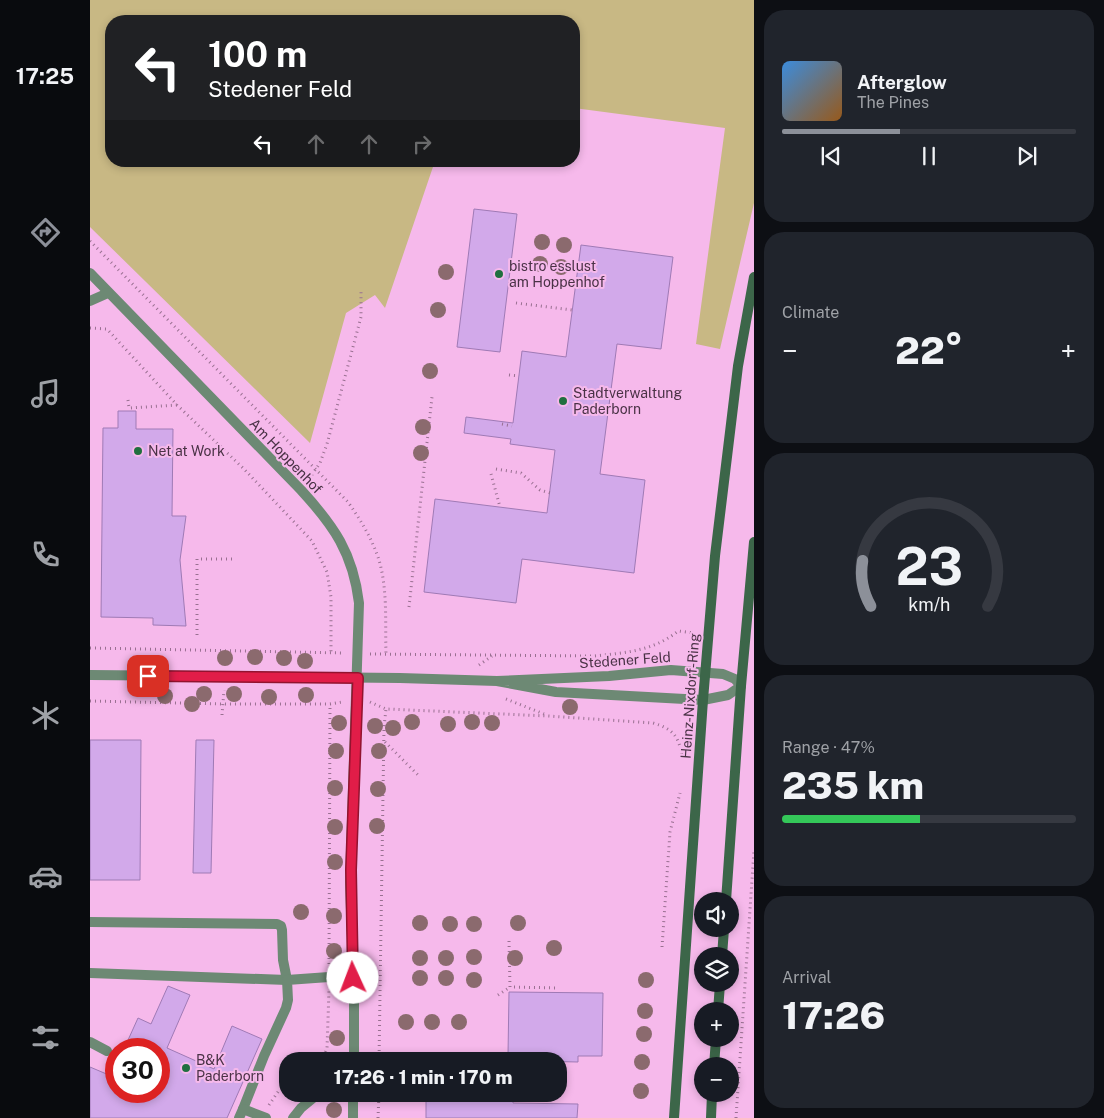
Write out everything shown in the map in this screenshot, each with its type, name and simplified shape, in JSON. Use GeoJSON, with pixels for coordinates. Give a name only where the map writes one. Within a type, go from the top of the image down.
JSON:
{"type":"FeatureCollection","features":[{"type":"Feature","properties":{"kind":"main road","name":"Heinz-Nixdorf-Ring"},"geometry":{"type":"LineString","coordinates":[[674,1118],[705,671],[715,556],[738,366],[754,277]]}},
{"type":"Feature","properties":{"kind":"main road"},"geometry":{"type":"LineString","coordinates":[[727,892],[741,686],[754,542]]}},
{"type":"Feature","properties":{"kind":"main road"},"geometry":{"type":"LineString","coordinates":[[711,1118],[712,1102]]}},
{"type":"Feature","properties":{"kind":"street","name":"Am Hoppenhof"},"geometry":{"type":"LineString","coordinates":[[90,273],[301,490],[341,541],[357,585],[360,603],[358,678]]}},
{"type":"Feature","properties":{"kind":"street"},"geometry":{"type":"LineString","coordinates":[[90,301],[108,293]]}},
{"type":"Feature","properties":{"kind":"street","name":"Stedener Feld"},"geometry":{"type":"LineString","coordinates":[[90,675],[497,681],[608,676],[671,670],[705,671],[730,676],[741,686],[728,695],[703,700],[556,692],[497,681]]}},
{"type":"Feature","properties":{"kind":"street"},"geometry":{"type":"LineString","coordinates":[[353,1052],[350,876],[358,678]]}},
{"type":"Feature","properties":{"kind":"street"},"geometry":{"type":"LineString","coordinates":[[90,922],[277,924],[281,926],[288,1000],[241,1114],[266,1118]]}},
{"type":"Feature","properties":{"kind":"street"},"geometry":{"type":"LineString","coordinates":[[90,973],[287,980],[329,977],[353,978]]}},
{"type":"Feature","properties":{"kind":"street"},"geometry":{"type":"LineString","coordinates":[[90,1042],[105,1050]]}},
{"type":"Feature","properties":{"kind":"street"},"geometry":{"type":"LineString","coordinates":[[293,1118],[308,1102]]}},
{"type":"Feature","properties":{"kind":"street"},"geometry":{"type":"LineString","coordinates":[[353,1102],[353,1118]]}},
{"type":"Feature","properties":{"kind":"path"},"geometry":{"type":"LineString","coordinates":[[320,463],[327,444],[361,317],[360,290]]}},
{"type":"Feature","properties":{"kind":"path"},"geometry":{"type":"LineString","coordinates":[[516,303],[572,310]]}},
{"type":"Feature","properties":{"kind":"path"},"geometry":{"type":"LineString","coordinates":[[90,328],[106,329],[177,405],[244,469],[312,540],[327,572],[331,597],[331,653]]}},
{"type":"Feature","properties":{"kind":"path"},"geometry":{"type":"LineString","coordinates":[[509,375],[518,376]]}},
{"type":"Feature","properties":{"kind":"path"},"geometry":{"type":"LineString","coordinates":[[409,607],[432,398]]}},
{"type":"Feature","properties":{"kind":"path"},"geometry":{"type":"LineString","coordinates":[[128,400],[129,408],[177,405]]}},
{"type":"Feature","properties":{"kind":"path"},"geometry":{"type":"LineString","coordinates":[[502,424],[512,426]]}},
{"type":"Feature","properties":{"kind":"path"},"geometry":{"type":"LineString","coordinates":[[496,469],[521,473],[540,490],[550,493]]}},
{"type":"Feature","properties":{"kind":"path"},"geometry":{"type":"LineString","coordinates":[[491,474],[500,507]]}},
{"type":"Feature","properties":{"kind":"path"},"geometry":{"type":"LineString","coordinates":[[197,635],[197,559],[236,558]]}},
{"type":"Feature","properties":{"kind":"path"},"geometry":{"type":"LineString","coordinates":[[90,648],[594,656],[652,647],[667,641],[678,631]]}},
{"type":"Feature","properties":{"kind":"path"},"geometry":{"type":"LineString","coordinates":[[222,715],[226,676]]}},
{"type":"Feature","properties":{"kind":"path"},"geometry":{"type":"LineString","coordinates":[[90,701],[330,704],[329,977],[326,1052]]}},
{"type":"Feature","properties":{"kind":"path"},"geometry":{"type":"LineString","coordinates":[[379,1052],[386,708],[653,723],[667,727],[680,742],[683,760]]}},
{"type":"Feature","properties":{"kind":"path"},"geometry":{"type":"LineString","coordinates":[[384,741],[419,776]]}},
{"type":"Feature","properties":{"kind":"path"},"geometry":{"type":"LineString","coordinates":[[662,947],[670,832],[681,785]]}},
{"type":"Feature","properties":{"kind":"path"},"geometry":{"type":"LineString","coordinates":[[736,1118],[754,850]]}},
{"type":"Feature","properties":{"kind":"path"},"geometry":{"type":"LineString","coordinates":[[510,941],[510,987]]}},
{"type":"Feature","properties":{"kind":"path"},"geometry":{"type":"LineString","coordinates":[[498,995],[510,987],[558,988]]}},
{"type":"Feature","properties":{"kind":"path"},"geometry":{"type":"LineString","coordinates":[[266,1118],[274,1097],[279,1092]]}},
{"type":"Feature","properties":{"kind":"path"},"geometry":{"type":"LineString","coordinates":[[378,1118],[379,1102]]}},
{"type":"Feature","properties":{"kind":"shaded area"},"geometry":{"type":"Polygon","coordinates":[[[90,0],[754,0],[754,203],[720,349],[696,344],[725,128],[580,109],[580,15],[105,15],[105,167],[433,167],[385,308],[375,295],[346,313],[310,443],[90,227],[90,0]]]}},
{"type":"Feature","properties":{"kind":"building"},"geometry":{"type":"Polygon","coordinates":[[[474,209],[517,214],[500,352],[457,347],[474,209]]]}},
{"type":"Feature","properties":{"kind":"building","name":"Stadtverwaltung Paderborn"},"geometry":{"type":"Polygon","coordinates":[[[581,245],[673,257],[661,349],[617,344],[600,474],[645,480],[634,573],[522,559],[516,603],[424,592],[435,499],[547,513],[555,450],[510,444],[511,439],[464,433],[466,417],[513,423],[522,351],[566,357],[581,245]]]}},
{"type":"Feature","properties":{"kind":"building"},"geometry":{"type":"Polygon","coordinates":[[[118,411],[136,411],[136,429],[173,429],[172,516],[186,516],[180,560],[186,626],[153,625],[153,618],[101,617],[103,428],[118,428],[118,411]]]}},
{"type":"Feature","properties":{"kind":"building"},"geometry":{"type":"Polygon","coordinates":[[[90,740],[141,740],[140,880],[90,880],[90,740]]]}},
{"type":"Feature","properties":{"kind":"building"},"geometry":{"type":"Polygon","coordinates":[[[196,740],[214,740],[211,873],[193,873],[196,740]]]}},
{"type":"Feature","properties":{"kind":"building","name":"B&K Paderborn"},"geometry":{"type":"Polygon","coordinates":[[[168,986],[190,995],[170,1041],[170,1038],[129,1038],[138,1018],[151,1024],[168,986]]]}},
{"type":"Feature","properties":{"kind":"building"},"geometry":{"type":"Polygon","coordinates":[[[509,992],[603,993],[602,1056],[578,1056],[578,1062],[567,1062],[567,1052],[508,1052],[509,992]]]}},
{"type":"Feature","properties":{"kind":"building","name":"B&K Paderborn"},"geometry":{"type":"Polygon","coordinates":[[[232,1026],[262,1039],[227,1118],[90,1118],[90,1067],[105,1073],[105,1103],[170,1103],[170,1049],[214,1069],[232,1026]]]}},
{"type":"Feature","properties":{"kind":"building"},"geometry":{"type":"Polygon","coordinates":[[[426,1102],[578,1104],[577,1118],[426,1118],[426,1102]]]}},
{"type":"Feature","properties":{"kind":"place","name":"bistro esslust am Hoppenhof"},"geometry":{"type":"Point","coordinates":[499,274]}},
{"type":"Feature","properties":{"kind":"place","name":"Stadtverwaltung Paderborn"},"geometry":{"type":"Point","coordinates":[563,401]}},
{"type":"Feature","properties":{"kind":"place","name":"Net at Work"},"geometry":{"type":"Point","coordinates":[138,451]}},
{"type":"Feature","properties":{"kind":"place","name":"B&K Paderborn"},"geometry":{"type":"Point","coordinates":[186,1068]}},
{"type":"Feature","properties":{"kind":"route"},"geometry":{"type":"LineString","coordinates":[[148,676],[358,678],[350,882],[353,978]]}}]}
